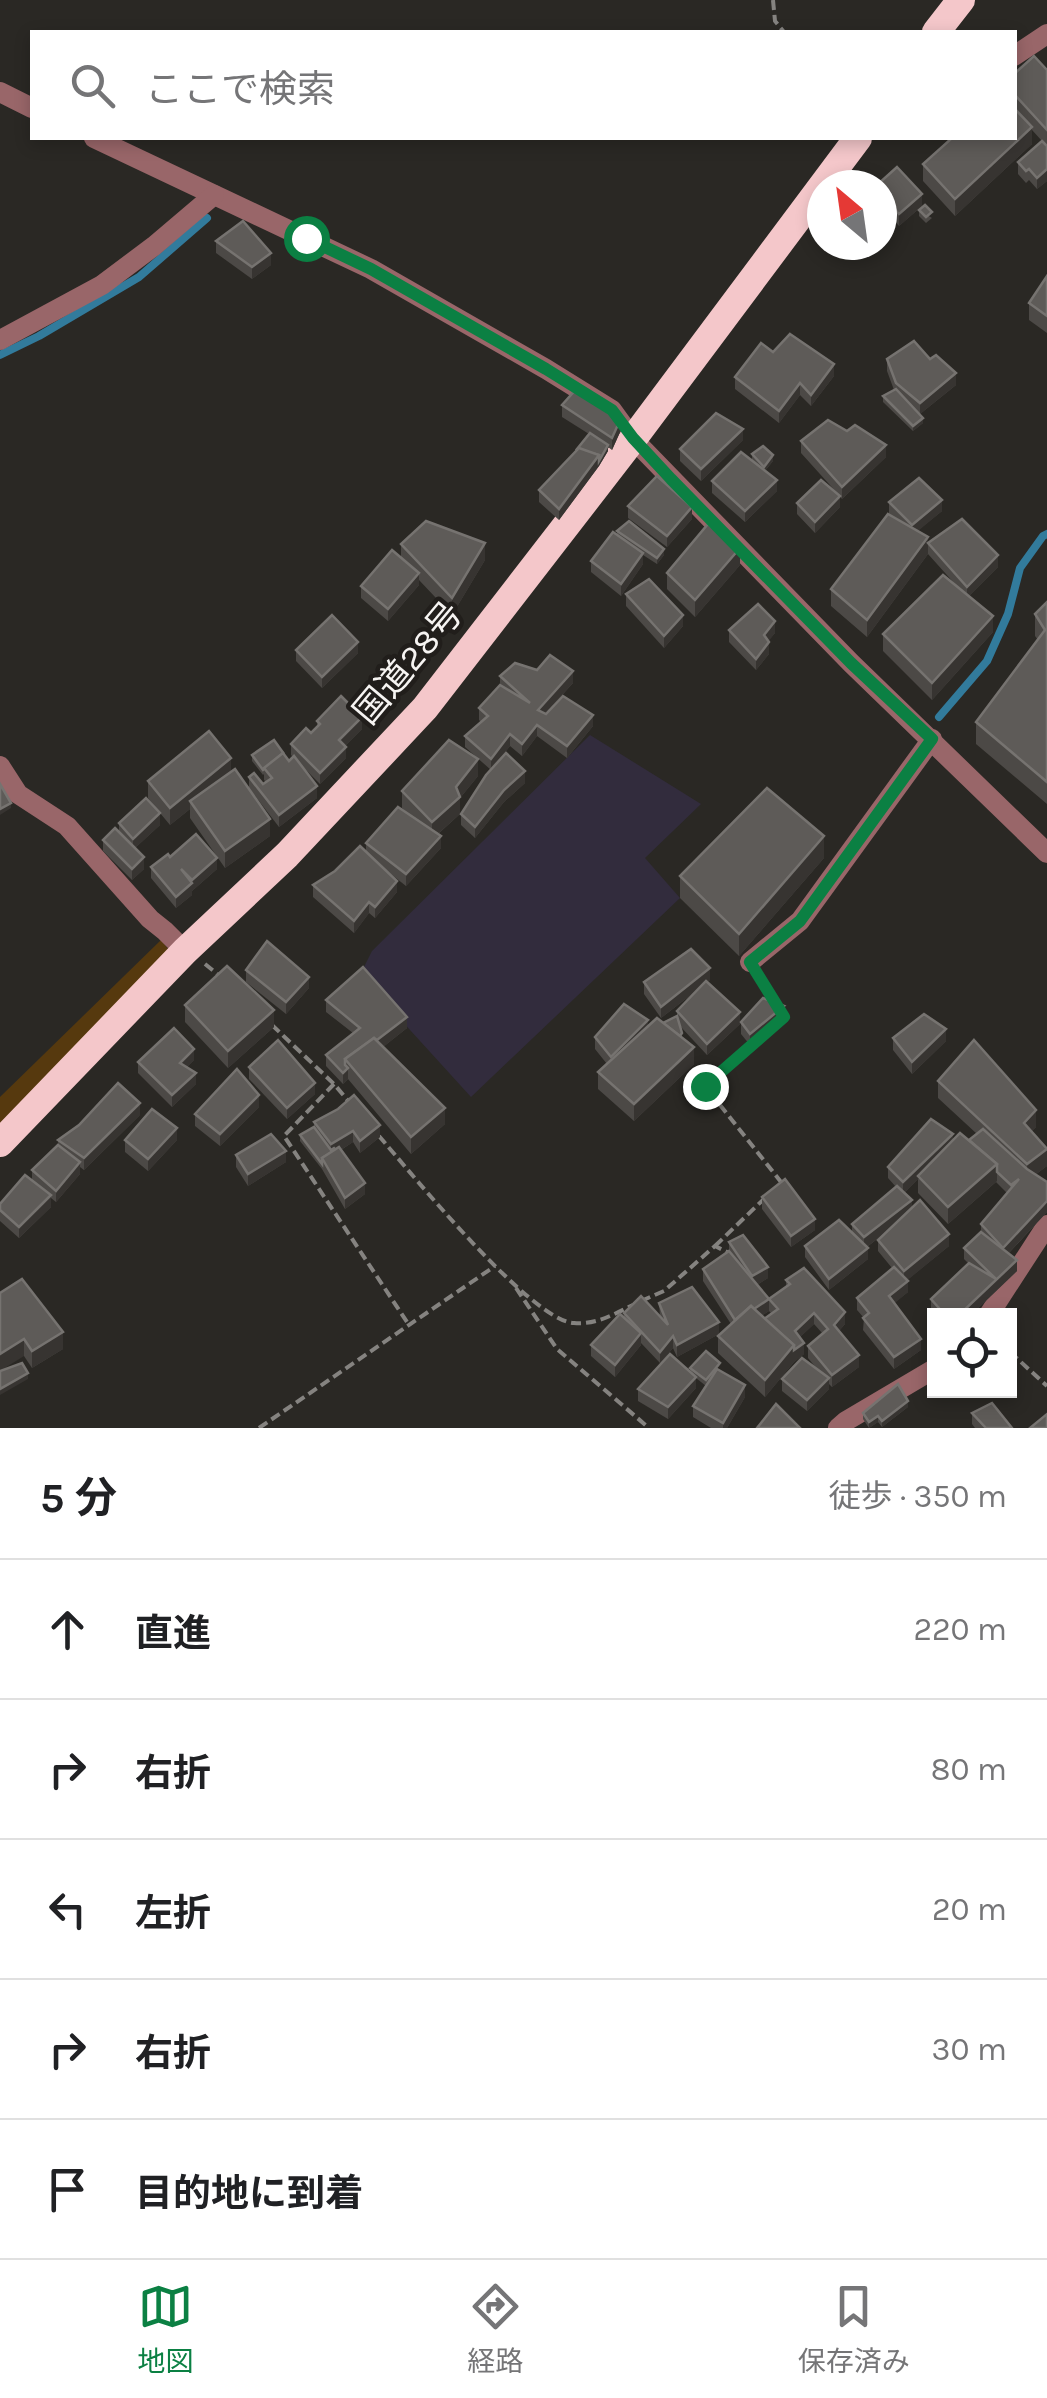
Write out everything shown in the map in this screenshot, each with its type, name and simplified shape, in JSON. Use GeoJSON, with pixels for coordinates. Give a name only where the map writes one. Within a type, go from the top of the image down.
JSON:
{"type":"FeatureCollection","features":[{"type":"Feature","properties":{"kind":"highway"},"geometry":{"type":"LineString","coordinates":[[938,30],[961,0]]}},
{"type":"Feature","properties":{"kind":"highway","name":"国道28号"},"geometry":{"type":"LineString","coordinates":[[0,1144],[184,951],[287,856],[425,708],[856,140]]}},
{"type":"Feature","properties":{"kind":"street"},"geometry":{"type":"LineString","coordinates":[[1017,54],[1047,34]]}},
{"type":"Feature","properties":{"kind":"street"},"geometry":{"type":"LineString","coordinates":[[0,92],[30,107]]}},
{"type":"Feature","properties":{"kind":"street"},"geometry":{"type":"LineString","coordinates":[[98,140],[371,269],[612,410],[633,438],[851,663],[1047,853]]}},
{"type":"Feature","properties":{"kind":"street"},"geometry":{"type":"LineString","coordinates":[[0,340],[102,284],[214,194]]}},
{"type":"Feature","properties":{"kind":"street"},"geometry":{"type":"LineString","coordinates":[[750,962],[800,921],[932,739]]}},
{"type":"Feature","properties":{"kind":"street"},"geometry":{"type":"LineString","coordinates":[[0,766],[18,794],[67,826],[184,951]]}},
{"type":"Feature","properties":{"kind":"street"},"geometry":{"type":"LineString","coordinates":[[993,1308],[1047,1224]]}},
{"type":"Feature","properties":{"kind":"street"},"geometry":{"type":"LineString","coordinates":[[838,1428],[927,1373]]}},
{"type":"Feature","properties":{"kind":"path"},"geometry":{"type":"LineString","coordinates":[[773,0],[775,20],[782,30]]}},
{"type":"Feature","properties":{"kind":"path"},"geometry":{"type":"LineString","coordinates":[[184,951],[227,982]]}},
{"type":"Feature","properties":{"kind":"path"},"geometry":{"type":"LineString","coordinates":[[750,962],[784,1017],[705,1086],[781,1182]]}},
{"type":"Feature","properties":{"kind":"path"},"geometry":{"type":"LineString","coordinates":[[262,1016],[354,1106]]}},
{"type":"Feature","properties":{"kind":"path"},"geometry":{"type":"LineString","coordinates":[[334,1084],[284,1136],[409,1325]]}},
{"type":"Feature","properties":{"kind":"path"},"geometry":{"type":"LineString","coordinates":[[380,1137],[494,1266],[536,1304],[570,1324],[598,1322],[664,1291],[768,1195]]}},
{"type":"Feature","properties":{"kind":"path"},"geometry":{"type":"LineString","coordinates":[[715,1246],[730,1253]]}},
{"type":"Feature","properties":{"kind":"path"},"geometry":{"type":"LineString","coordinates":[[259,1428],[494,1266]]}},
{"type":"Feature","properties":{"kind":"path"},"geometry":{"type":"LineString","coordinates":[[512,1282],[557,1350],[649,1428]]}},
{"type":"Feature","properties":{"kind":"path"},"geometry":{"type":"LineString","coordinates":[[1017,1358],[1047,1386]]}},
{"type":"Feature","properties":{"kind":"shaded area"},"geometry":{"type":"Polygon","coordinates":[[[590,735],[701,804],[645,858],[680,898],[471,1097],[360,975],[372,951],[590,735]]]}},
{"type":"Feature","properties":{"kind":"shaded area"},"geometry":{"type":"Polygon","coordinates":[[[161,940],[172,954],[0,1125],[0,1097],[161,940]]]}},
{"type":"Feature","properties":{"kind":"building"},"geometry":{"type":"Polygon","coordinates":[[[1034,56],[1047,70],[1047,130],[1017,97],[1017,71],[1034,56]]]}},
{"type":"Feature","properties":{"kind":"building"},"geometry":{"type":"Polygon","coordinates":[[[1017,111],[1032,127],[955,199],[923,164],[950,140],[1017,140],[1017,111]]]}},
{"type":"Feature","properties":{"kind":"building"},"geometry":{"type":"Polygon","coordinates":[[[1042,141],[1047,146],[1047,169],[1037,178],[1018,162],[1042,141]]]}},
{"type":"Feature","properties":{"kind":"building"},"geometry":{"type":"Polygon","coordinates":[[[897,167],[922,194],[899,214],[897,170],[894,170],[897,167]]]}},
{"type":"Feature","properties":{"kind":"building"},"geometry":{"type":"Polygon","coordinates":[[[925,205],[932,212],[926,217],[919,210],[925,205]]]}},
{"type":"Feature","properties":{"kind":"building"},"geometry":{"type":"Polygon","coordinates":[[[243,221],[271,253],[252,267],[216,241],[243,221]]]}},
{"type":"Feature","properties":{"kind":"building"},"geometry":{"type":"Polygon","coordinates":[[[1047,276],[1047,316],[1029,303],[1047,276]]]}},
{"type":"Feature","properties":{"kind":"building"},"geometry":{"type":"Polygon","coordinates":[[[790,334],[834,364],[811,395],[800,383],[779,411],[735,377],[761,343],[773,352],[790,334]]]}},
{"type":"Feature","properties":{"kind":"building"},"geometry":{"type":"Polygon","coordinates":[[[914,341],[930,359],[936,355],[956,373],[920,403],[896,383],[887,359],[914,341]]]}},
{"type":"Feature","properties":{"kind":"building"},"geometry":{"type":"Polygon","coordinates":[[[579,386],[621,418],[612,438],[562,405],[579,386]]]}},
{"type":"Feature","properties":{"kind":"building"},"geometry":{"type":"Polygon","coordinates":[[[896,389],[923,418],[913,426],[883,396],[896,389]]]}},
{"type":"Feature","properties":{"kind":"building"},"geometry":{"type":"Polygon","coordinates":[[[716,413],[743,429],[701,469],[680,449],[716,413]]]}},
{"type":"Feature","properties":{"kind":"building"},"geometry":{"type":"Polygon","coordinates":[[[828,420],[847,431],[855,425],[886,445],[842,487],[801,441],[828,420]]]}},
{"type":"Feature","properties":{"kind":"building"},"geometry":{"type":"Polygon","coordinates":[[[590,433],[608,445],[599,461],[599,455],[577,449],[590,433]]]}},
{"type":"Feature","properties":{"kind":"building"},"geometry":{"type":"Polygon","coordinates":[[[763,446],[773,455],[764,467],[752,454],[763,446]]]}},
{"type":"Feature","properties":{"kind":"building"},"geometry":{"type":"Polygon","coordinates":[[[579,448],[599,455],[559,509],[539,490],[579,448]]]}},
{"type":"Feature","properties":{"kind":"building"},"geometry":{"type":"Polygon","coordinates":[[[741,452],[777,480],[745,511],[712,481],[741,452]]]}},
{"type":"Feature","properties":{"kind":"building"},"geometry":{"type":"Polygon","coordinates":[[[657,476],[692,507],[667,536],[628,506],[657,476]]]}},
{"type":"Feature","properties":{"kind":"building"},"geometry":{"type":"Polygon","coordinates":[[[919,478],[942,500],[912,525],[889,502],[919,478]]]}},
{"type":"Feature","properties":{"kind":"building"},"geometry":{"type":"Polygon","coordinates":[[[821,480],[840,496],[815,522],[797,503],[821,480]]]}},
{"type":"Feature","properties":{"kind":"building"},"geometry":{"type":"Polygon","coordinates":[[[888,514],[928,537],[867,620],[831,589],[888,514]]]}},
{"type":"Feature","properties":{"kind":"building"},"geometry":{"type":"Polygon","coordinates":[[[962,519],[998,555],[967,587],[928,543],[962,519]]]}},
{"type":"Feature","properties":{"kind":"building"},"geometry":{"type":"Polygon","coordinates":[[[426,521],[485,543],[452,598],[401,544],[426,521]]]}},
{"type":"Feature","properties":{"kind":"building"},"geometry":{"type":"Polygon","coordinates":[[[629,521],[664,549],[657,558],[617,531],[629,521]]]}},
{"type":"Feature","properties":{"kind":"building"},"geometry":{"type":"Polygon","coordinates":[[[708,524],[740,548],[695,600],[667,573],[708,524]]]}},
{"type":"Feature","properties":{"kind":"building"},"geometry":{"type":"Polygon","coordinates":[[[613,532],[643,553],[621,584],[591,561],[613,532]]]}},
{"type":"Feature","properties":{"kind":"building"},"geometry":{"type":"Polygon","coordinates":[[[392,550],[419,573],[388,609],[361,586],[392,550]]]}},
{"type":"Feature","properties":{"kind":"building"},"geometry":{"type":"Polygon","coordinates":[[[943,575],[993,616],[932,683],[883,634],[943,575]]]}},
{"type":"Feature","properties":{"kind":"building"},"geometry":{"type":"Polygon","coordinates":[[[649,579],[683,615],[664,636],[626,594],[649,579]]]}},
{"type":"Feature","properties":{"kind":"building"},"geometry":{"type":"Polygon","coordinates":[[[1047,602],[1047,782],[976,722],[1045,630],[1035,614],[1047,602]]]}},
{"type":"Feature","properties":{"kind":"building"},"geometry":{"type":"Polygon","coordinates":[[[758,604],[775,621],[764,635],[769,642],[756,659],[729,630],[758,604]]]}},
{"type":"Feature","properties":{"kind":"building"},"geometry":{"type":"Polygon","coordinates":[[[332,615],[358,642],[322,677],[296,650],[332,615]]]}},
{"type":"Feature","properties":{"kind":"building"},"geometry":{"type":"Polygon","coordinates":[[[550,655],[573,671],[538,710],[546,714],[563,696],[593,715],[567,746],[537,725],[522,744],[510,734],[491,759],[465,736],[488,716],[479,708],[500,685],[530,703],[500,676],[515,663],[537,670],[550,655]]]}},
{"type":"Feature","properties":{"kind":"building"},"geometry":{"type":"Polygon","coordinates":[[[341,696],[362,717],[339,740],[346,747],[320,773],[291,744],[306,728],[311,733],[341,696]]]}},
{"type":"Feature","properties":{"kind":"building"},"geometry":{"type":"Polygon","coordinates":[[[209,731],[231,758],[170,808],[148,781],[209,731]]]}},
{"type":"Feature","properties":{"kind":"building"},"geometry":{"type":"Polygon","coordinates":[[[274,740],[284,754],[263,770],[252,755],[274,740]]]}},
{"type":"Feature","properties":{"kind":"building"},"geometry":{"type":"Polygon","coordinates":[[[449,740],[478,759],[456,787],[460,797],[432,822],[402,791],[449,740]]]}},
{"type":"Feature","properties":{"kind":"building"},"geometry":{"type":"Polygon","coordinates":[[[283,753],[289,761],[294,756],[317,786],[279,815],[249,777],[254,773],[263,784],[272,778],[264,768],[283,753]]]}},
{"type":"Feature","properties":{"kind":"building"},"geometry":{"type":"Polygon","coordinates":[[[506,753],[525,771],[504,790],[475,827],[461,814],[486,775],[506,753]]]}},
{"type":"Feature","properties":{"kind":"building"},"geometry":{"type":"Polygon","coordinates":[[[235,769],[270,819],[225,851],[190,801],[235,769]]]}},
{"type":"Feature","properties":{"kind":"building"},"geometry":{"type":"Polygon","coordinates":[[[0,784],[11,803],[0,809],[0,784]]]}},
{"type":"Feature","properties":{"kind":"building"},"geometry":{"type":"Polygon","coordinates":[[[767,788],[824,836],[739,934],[680,876],[767,788]]]}},
{"type":"Feature","properties":{"kind":"building"},"geometry":{"type":"Polygon","coordinates":[[[146,798],[160,813],[133,839],[119,823],[146,798]]]}},
{"type":"Feature","properties":{"kind":"building"},"geometry":{"type":"Polygon","coordinates":[[[398,807],[441,836],[406,874],[366,843],[398,807]]]}},
{"type":"Feature","properties":{"kind":"building"},"geometry":{"type":"Polygon","coordinates":[[[115,828],[144,857],[132,869],[103,840],[115,828]]]}},
{"type":"Feature","properties":{"kind":"building"},"geometry":{"type":"Polygon","coordinates":[[[196,834],[217,858],[192,880],[181,869],[192,883],[176,897],[151,867],[168,854],[170,857],[196,834]]]}},
{"type":"Feature","properties":{"kind":"building"},"geometry":{"type":"Polygon","coordinates":[[[360,846],[397,881],[375,907],[369,902],[354,921],[313,885],[335,871],[360,846]]]}},
{"type":"Feature","properties":{"kind":"building"},"geometry":{"type":"Polygon","coordinates":[[[267,941],[309,977],[286,1002],[246,970],[267,941]]]}},
{"type":"Feature","properties":{"kind":"building"},"geometry":{"type":"Polygon","coordinates":[[[691,949],[710,968],[661,1007],[644,982],[691,949]]]}},
{"type":"Feature","properties":{"kind":"building"},"geometry":{"type":"Polygon","coordinates":[[[227,966],[274,1010],[228,1051],[185,1005],[227,966]]]}},
{"type":"Feature","properties":{"kind":"building"},"geometry":{"type":"Polygon","coordinates":[[[363,967],[407,1017],[345,1059],[348,1068],[343,1073],[326,1055],[360,1028],[326,1000],[363,967]]]}},
{"type":"Feature","properties":{"kind":"building"},"geometry":{"type":"Polygon","coordinates":[[[706,981],[740,1012],[707,1044],[677,1011],[706,981]]]}},
{"type":"Feature","properties":{"kind":"building"},"geometry":{"type":"Polygon","coordinates":[[[763,998],[784,1006],[750,1034],[741,1022],[763,998]]]}},
{"type":"Feature","properties":{"kind":"building"},"geometry":{"type":"Polygon","coordinates":[[[624,1004],[648,1020],[611,1057],[595,1037],[624,1004]]]}},
{"type":"Feature","properties":{"kind":"building"},"geometry":{"type":"Polygon","coordinates":[[[924,1014],[946,1029],[912,1062],[893,1038],[924,1014]]]}},
{"type":"Feature","properties":{"kind":"building"},"geometry":{"type":"Polygon","coordinates":[[[677,1016],[682,1033],[680,1036],[663,1023],[677,1016]]]}},
{"type":"Feature","properties":{"kind":"building"},"geometry":{"type":"Polygon","coordinates":[[[657,1018],[694,1047],[634,1104],[598,1072],[657,1018]]]}},
{"type":"Feature","properties":{"kind":"building"},"geometry":{"type":"Polygon","coordinates":[[[174,1028],[194,1049],[180,1063],[196,1073],[172,1095],[138,1062],[174,1028]]]}},
{"type":"Feature","properties":{"kind":"building"},"geometry":{"type":"Polygon","coordinates":[[[374,1038],[445,1108],[411,1137],[345,1059],[374,1038]]]}},
{"type":"Feature","properties":{"kind":"building"},"geometry":{"type":"Polygon","coordinates":[[[278,1040],[315,1083],[287,1108],[249,1067],[278,1040]]]}},
{"type":"Feature","properties":{"kind":"building"},"geometry":{"type":"Polygon","coordinates":[[[974,1040],[1036,1110],[1024,1123],[1047,1149],[1027,1164],[938,1081],[974,1040]]]}},
{"type":"Feature","properties":{"kind":"building"},"geometry":{"type":"Polygon","coordinates":[[[237,1069],[259,1095],[220,1134],[195,1114],[237,1069]]]}},
{"type":"Feature","properties":{"kind":"building"},"geometry":{"type":"Polygon","coordinates":[[[118,1083],[140,1103],[84,1158],[58,1140],[79,1125],[118,1083]]]}},
{"type":"Feature","properties":{"kind":"building"},"geometry":{"type":"Polygon","coordinates":[[[354,1095],[380,1125],[360,1141],[353,1131],[331,1144],[314,1122],[354,1095]]]}},
{"type":"Feature","properties":{"kind":"building"},"geometry":{"type":"Polygon","coordinates":[[[152,1109],[177,1128],[148,1159],[125,1140],[152,1109]]]}},
{"type":"Feature","properties":{"kind":"building"},"geometry":{"type":"Polygon","coordinates":[[[931,1119],[953,1134],[903,1182],[888,1167],[931,1119]]]}},
{"type":"Feature","properties":{"kind":"building"},"geometry":{"type":"Polygon","coordinates":[[[314,1127],[331,1150],[336,1150],[322,1158],[322,1164],[300,1135],[314,1127]]]}},
{"type":"Feature","properties":{"kind":"building"},"geometry":{"type":"Polygon","coordinates":[[[983,1129],[1047,1182],[1047,1201],[1003,1248],[981,1224],[1019,1179],[1011,1185],[997,1172],[997,1164],[969,1140],[983,1129]]]}},
{"type":"Feature","properties":{"kind":"building"},"geometry":{"type":"Polygon","coordinates":[[[960,1133],[997,1164],[948,1207],[918,1176],[960,1133]]]}},
{"type":"Feature","properties":{"kind":"building"},"geometry":{"type":"Polygon","coordinates":[[[271,1134],[286,1151],[248,1174],[236,1155],[271,1134]]]}},
{"type":"Feature","properties":{"kind":"building"},"geometry":{"type":"Polygon","coordinates":[[[58,1145],[80,1162],[56,1191],[32,1170],[58,1145]]]}},
{"type":"Feature","properties":{"kind":"building"},"geometry":{"type":"Polygon","coordinates":[[[339,1147],[365,1183],[345,1198],[322,1158],[339,1147]]]}},
{"type":"Feature","properties":{"kind":"building"},"geometry":{"type":"Polygon","coordinates":[[[25,1175],[51,1195],[19,1227],[0,1210],[0,1204],[25,1175]]]}},
{"type":"Feature","properties":{"kind":"building"},"geometry":{"type":"Polygon","coordinates":[[[785,1179],[815,1219],[791,1236],[762,1197],[785,1179]]]}},
{"type":"Feature","properties":{"kind":"building"},"geometry":{"type":"Polygon","coordinates":[[[897,1186],[912,1200],[864,1237],[852,1224],[897,1186]]]}},
{"type":"Feature","properties":{"kind":"building"},"geometry":{"type":"Polygon","coordinates":[[[920,1200],[949,1234],[904,1271],[878,1240],[920,1200]]]}},
{"type":"Feature","properties":{"kind":"building"},"geometry":{"type":"Polygon","coordinates":[[[839,1220],[868,1248],[829,1279],[805,1246],[839,1220]]]}},
{"type":"Feature","properties":{"kind":"building"},"geometry":{"type":"Polygon","coordinates":[[[981,1232],[1017,1260],[966,1308],[939,1308],[931,1299],[969,1263],[996,1279],[964,1248],[981,1232]]]}},
{"type":"Feature","properties":{"kind":"building"},"geometry":{"type":"Polygon","coordinates":[[[743,1235],[768,1267],[752,1276],[729,1242],[743,1235]]]}},
{"type":"Feature","properties":{"kind":"building"},"geometry":{"type":"Polygon","coordinates":[[[729,1251],[769,1299],[754,1309],[751,1306],[735,1320],[703,1269],[729,1251]]]}},
{"type":"Feature","properties":{"kind":"building"},"geometry":{"type":"Polygon","coordinates":[[[894,1267],[908,1281],[889,1296],[921,1339],[894,1357],[863,1318],[869,1313],[857,1298],[894,1267]]]}},
{"type":"Feature","properties":{"kind":"building"},"geometry":{"type":"Polygon","coordinates":[[[804,1268],[845,1312],[834,1325],[859,1355],[832,1375],[808,1346],[828,1329],[814,1313],[795,1331],[804,1343],[794,1350],[794,1345],[764,1319],[778,1309],[769,1299],[804,1268]]]}},
{"type":"Feature","properties":{"kind":"building"},"geometry":{"type":"Polygon","coordinates":[[[22,1279],[63,1332],[32,1351],[24,1339],[0,1354],[0,1293],[22,1279]]]}},
{"type":"Feature","properties":{"kind":"building"},"geometry":{"type":"Polygon","coordinates":[[[692,1287],[719,1322],[677,1345],[673,1336],[660,1352],[624,1313],[641,1296],[668,1325],[659,1303],[692,1287]]]}},
{"type":"Feature","properties":{"kind":"building"},"geometry":{"type":"Polygon","coordinates":[[[751,1306],[794,1345],[765,1380],[718,1336],[751,1306]]]}},
{"type":"Feature","properties":{"kind":"building"},"geometry":{"type":"Polygon","coordinates":[[[620,1314],[641,1333],[615,1365],[591,1345],[620,1314]]]}},
{"type":"Feature","properties":{"kind":"building"},"geometry":{"type":"Polygon","coordinates":[[[706,1351],[720,1363],[706,1380],[690,1368],[706,1351]]]}},
{"type":"Feature","properties":{"kind":"building"},"geometry":{"type":"Polygon","coordinates":[[[670,1354],[696,1377],[668,1407],[638,1389],[670,1354]]]}},
{"type":"Feature","properties":{"kind":"building"},"geometry":{"type":"Polygon","coordinates":[[[802,1358],[829,1378],[807,1400],[782,1379],[802,1358]]]}},
{"type":"Feature","properties":{"kind":"building"},"geometry":{"type":"Polygon","coordinates":[[[22,1363],[28,1373],[0,1389],[0,1371],[22,1363]]]}},
{"type":"Feature","properties":{"kind":"building"},"geometry":{"type":"Polygon","coordinates":[[[717,1369],[745,1385],[723,1423],[693,1406],[717,1369]]]}},
{"type":"Feature","properties":{"kind":"building"},"geometry":{"type":"Polygon","coordinates":[[[898,1384],[908,1401],[882,1421],[878,1416],[869,1422],[863,1413],[898,1384]]]}},
{"type":"Feature","properties":{"kind":"building"},"geometry":{"type":"Polygon","coordinates":[[[992,1403],[1012,1428],[986,1428],[972,1413],[992,1403]]]}},
{"type":"Feature","properties":{"kind":"building"},"geometry":{"type":"Polygon","coordinates":[[[776,1404],[800,1428],[757,1428],[776,1404]]]}},
{"type":"Feature","properties":{"kind":"building"},"geometry":{"type":"Polygon","coordinates":[[[1047,1414],[1047,1428],[1030,1428],[1047,1414]]]}},
{"type":"Feature","properties":{"kind":"waterway"},"geometry":{"type":"LineString","coordinates":[[0,355],[139,277],[207,218]]}},
{"type":"Feature","properties":{"kind":"waterway"},"geometry":{"type":"LineString","coordinates":[[939,717],[987,661],[1008,614],[1020,568],[1047,534]]}},
{"type":"Feature","properties":{"kind":"route"},"geometry":{"type":"LineString","coordinates":[[306,238],[371,269],[612,410],[671,479],[851,663],[932,739],[800,921],[750,962],[784,1017],[705,1086]]}}]}
